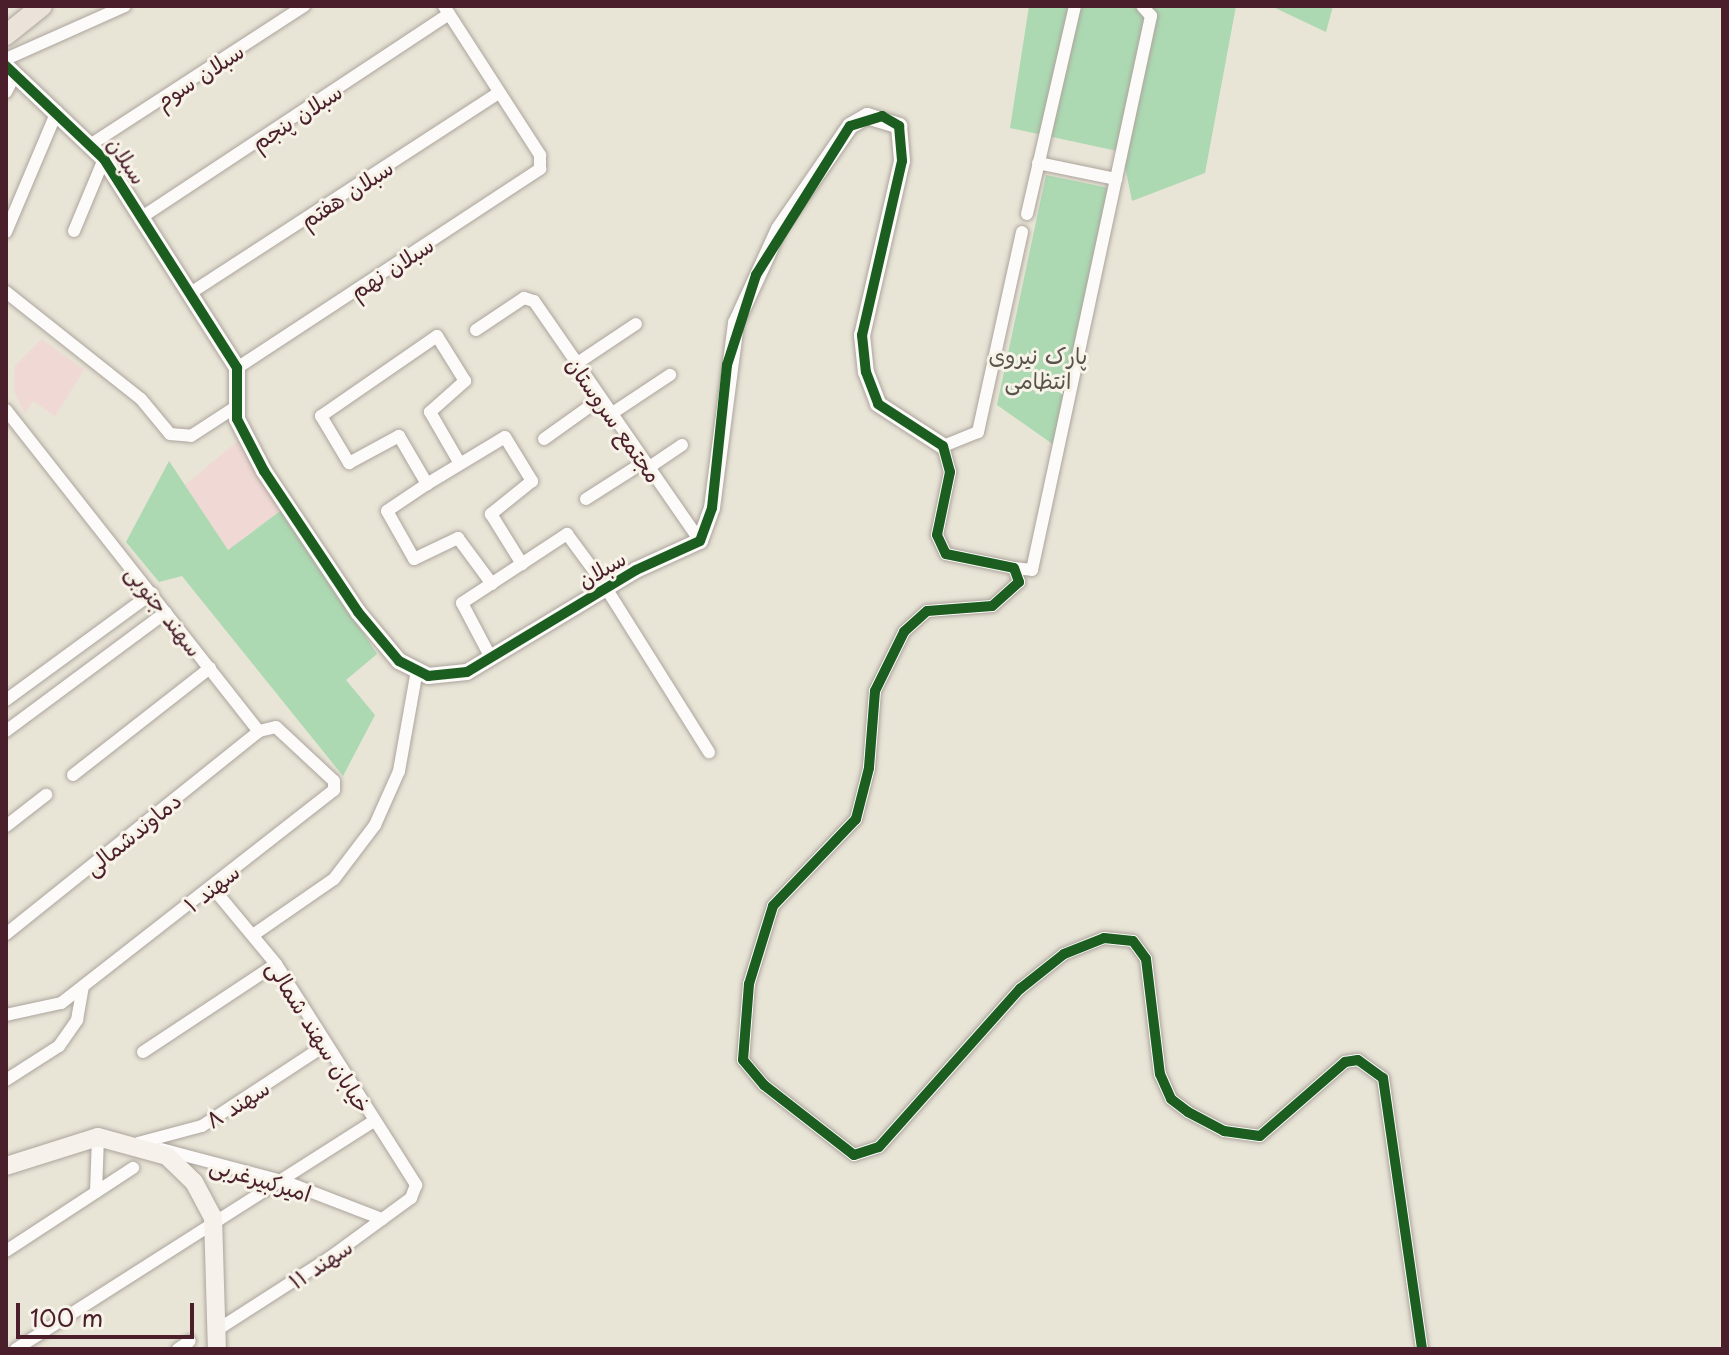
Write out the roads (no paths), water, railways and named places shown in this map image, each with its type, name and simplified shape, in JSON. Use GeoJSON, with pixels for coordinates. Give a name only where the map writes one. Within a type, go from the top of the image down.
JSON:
{"type":"FeatureCollection","features":[{"type":"Feature","properties":{"kind":"main road"},"geometry":{"type":"LineString","coordinates":[[6,35],[42,6]]}},
{"type":"Feature","properties":{"kind":"main road"},"geometry":{"type":"LineString","coordinates":[[6,1166],[98,1137],[138,1143],[167,1156],[194,1182],[213,1217],[220,1328],[217,1349]]}},
{"type":"Feature","properties":{"kind":"street"},"geometry":{"type":"LineString","coordinates":[[6,92],[9,66],[125,6]]}},
{"type":"Feature","properties":{"kind":"street","name":"سبلان سوم"},"geometry":{"type":"LineString","coordinates":[[93,143],[304,6]]}},
{"type":"Feature","properties":{"kind":"street"},"geometry":{"type":"LineString","coordinates":[[1027,214],[1075,6]]}},
{"type":"Feature","properties":{"kind":"street"},"geometry":{"type":"LineString","coordinates":[[700,541],[712,508],[736,323],[786,217],[850,126],[867,116],[899,126],[902,161],[862,335],[866,372],[878,404],[943,446],[950,472],[937,535],[946,554],[1032,570],[1151,16],[1142,6]]}},
{"type":"Feature","properties":{"kind":"street"},"geometry":{"type":"LineString","coordinates":[[447,10],[499,93]]}},
{"type":"Feature","properties":{"kind":"street","name":"سبلان پنجم"},"geometry":{"type":"LineString","coordinates":[[142,217],[447,10]]}},
{"type":"Feature","properties":{"kind":"street","name":"سبلان"},"geometry":{"type":"LineString","coordinates":[[9,66],[93,143],[192,292],[237,368]]}},
{"type":"Feature","properties":{"kind":"street","name":"سبلان نهم"},"geometry":{"type":"LineString","coordinates":[[237,368],[542,163],[499,93]]}},
{"type":"Feature","properties":{"kind":"street","name":"سبلان هفتم"},"geometry":{"type":"LineString","coordinates":[[192,292],[499,93]]}},
{"type":"Feature","properties":{"kind":"street"},"geometry":{"type":"LineString","coordinates":[[6,232],[57,111]]}},
{"type":"Feature","properties":{"kind":"street"},"geometry":{"type":"LineString","coordinates":[[74,231],[104,159]]}},
{"type":"Feature","properties":{"kind":"street"},"geometry":{"type":"LineString","coordinates":[[1038,163],[1116,179]]}},
{"type":"Feature","properties":{"kind":"street"},"geometry":{"type":"LineString","coordinates":[[943,446],[978,432],[1022,232]]}},
{"type":"Feature","properties":{"kind":"street"},"geometry":{"type":"LineString","coordinates":[[6,292],[141,399],[170,434],[191,436],[237,406]]}},
{"type":"Feature","properties":{"kind":"street","name":"مجتمع سروستان"},"geometry":{"type":"LineString","coordinates":[[476,330],[530,298],[700,541]]}},
{"type":"Feature","properties":{"kind":"street"},"geometry":{"type":"LineString","coordinates":[[576,364],[636,324]]}},
{"type":"Feature","properties":{"kind":"street"},"geometry":{"type":"LineString","coordinates":[[427,484],[397,434],[349,463],[321,416],[437,336],[465,381],[430,412],[459,462]]}},
{"type":"Feature","properties":{"kind":"street"},"geometry":{"type":"LineString","coordinates":[[237,368],[237,406],[264,471],[358,612],[399,661],[417,670],[399,771],[375,825],[334,879],[253,935]]}},
{"type":"Feature","properties":{"kind":"street"},"geometry":{"type":"LineString","coordinates":[[611,414],[670,375]]}},
{"type":"Feature","properties":{"kind":"street"},"geometry":{"type":"LineString","coordinates":[[544,439],[600,399]]}},
{"type":"Feature","properties":{"kind":"street","name":"سهند جنوبی"},"geometry":{"type":"LineString","coordinates":[[6,410],[259,731]]}},
{"type":"Feature","properties":{"kind":"street"},"geometry":{"type":"LineString","coordinates":[[492,584],[458,538],[414,559],[387,511],[502,435],[531,476],[530,486],[491,514],[522,564]]}},
{"type":"Feature","properties":{"kind":"street"},"geometry":{"type":"LineString","coordinates":[[586,499],[682,445]]}},
{"type":"Feature","properties":{"kind":"street"},"geometry":{"type":"LineString","coordinates":[[490,656],[459,606],[569,534],[709,752]]}},
{"type":"Feature","properties":{"kind":"street","name":"سبلان"},"geometry":{"type":"LineString","coordinates":[[417,670],[452,676],[490,656],[602,582],[700,541]]}},
{"type":"Feature","properties":{"kind":"street"},"geometry":{"type":"LineString","coordinates":[[1014,568],[1019,582],[992,606],[941,607],[914,617],[886,662],[870,714],[869,768],[856,819],[773,906],[749,984],[743,1060],[854,1155],[879,1147],[1020,989],[1064,954],[1104,938],[1133,941],[1146,959],[1160,1074],[1171,1099],[1188,1112],[1224,1131],[1260,1136],[1345,1062],[1358,1060],[1383,1078],[1422,1349]]}},
{"type":"Feature","properties":{"kind":"street"},"geometry":{"type":"LineString","coordinates":[[6,700],[152,593]]}},
{"type":"Feature","properties":{"kind":"street"},"geometry":{"type":"LineString","coordinates":[[6,731],[166,612]]}},
{"type":"Feature","properties":{"kind":"street"},"geometry":{"type":"LineString","coordinates":[[73,775],[210,668]]}},
{"type":"Feature","properties":{"kind":"street","name":"سهند ۱"},"geometry":{"type":"LineString","coordinates":[[6,1015],[61,1003],[212,887],[336,785],[276,727],[259,731]]}},
{"type":"Feature","properties":{"kind":"street","name":"دماوندشمالی"},"geometry":{"type":"LineString","coordinates":[[6,934],[259,731]]}},
{"type":"Feature","properties":{"kind":"street"},"geometry":{"type":"LineString","coordinates":[[6,826],[46,795]]}},
{"type":"Feature","properties":{"kind":"street","name":"خیابان سهند شمالی"},"geometry":{"type":"LineString","coordinates":[[212,887],[276,964],[416,1192]]}},
{"type":"Feature","properties":{"kind":"street"},"geometry":{"type":"LineString","coordinates":[[143,1052],[276,964]]}},
{"type":"Feature","properties":{"kind":"street"},"geometry":{"type":"LineString","coordinates":[[6,1080],[59,1046],[77,1020],[83,987]]}},
{"type":"Feature","properties":{"kind":"street","name":"سهند ۸"},"geometry":{"type":"LineString","coordinates":[[138,1143],[202,1126],[327,1044]]}},
{"type":"Feature","properties":{"kind":"street"},"geometry":{"type":"LineString","coordinates":[[16,1349],[213,1217],[286,1182],[373,1122]]}},
{"type":"Feature","properties":{"kind":"street"},"geometry":{"type":"LineString","coordinates":[[96,1192],[98,1137]]}},
{"type":"Feature","properties":{"kind":"street","name":"امیرکبیرغربی"},"geometry":{"type":"LineString","coordinates":[[138,1143],[286,1182],[382,1219]]}},
{"type":"Feature","properties":{"kind":"street"},"geometry":{"type":"LineString","coordinates":[[6,1251],[133,1168]]}},
{"type":"Feature","properties":{"kind":"street","name":"سهند ۱۱"},"geometry":{"type":"LineString","coordinates":[[220,1328],[382,1219],[416,1192]]}},
{"type":"Feature","properties":{"kind":"street"},"geometry":{"type":"LineString","coordinates":[[178,1349],[190,1341]]}},
{"type":"Feature","properties":{"kind":"park label","name":"پارک نیروی انتظامی"},"geometry":{"type":"Point","coordinates":[1038,366]}}]}
